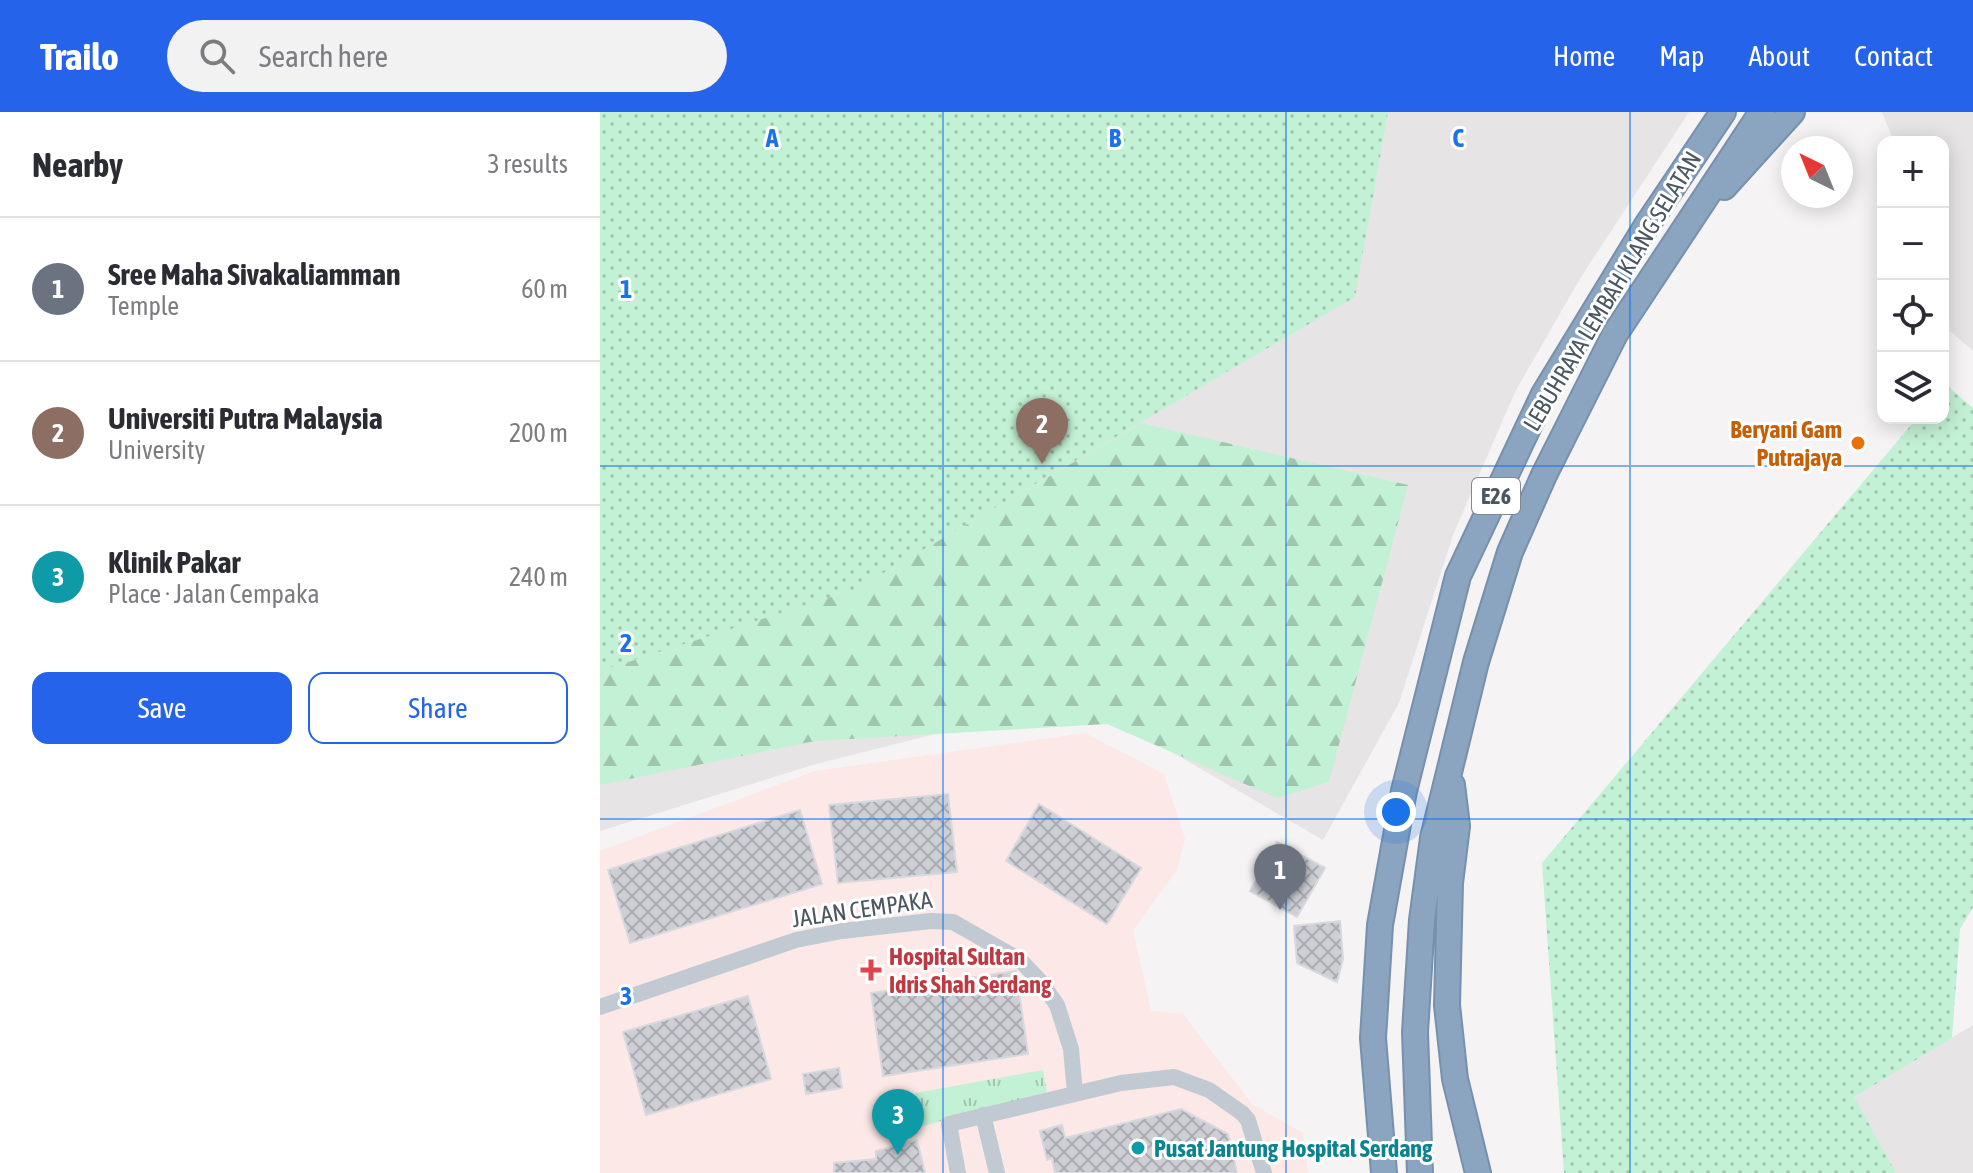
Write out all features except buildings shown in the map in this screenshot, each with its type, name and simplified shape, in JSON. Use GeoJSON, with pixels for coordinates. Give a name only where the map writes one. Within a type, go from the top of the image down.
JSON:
{"type":"FeatureCollection","features":[{"type":"Feature","properties":{"kind":"highway","name":"LEBUHRAYA LEMBAH KLANG SELATAN"},"geometry":{"type":"LineString","coordinates":[[1384,1173],[1373,1038],[1380,925],[1404,791],[1458,576],[1544,394],[1647,225],[1723,112]]}},
{"type":"Feature","properties":{"kind":"highway","name":"LEBUHRAYA LEMBAH KLANG SELATAN"},"geometry":{"type":"LineString","coordinates":[[1420,1173],[1415,1032],[1422,920],[1433,838],[1476,662],[1510,552],[1544,475],[1615,334],[1762,112]]}},
{"type":"Feature","properties":{"kind":"highway"},"geometry":{"type":"LineString","coordinates":[[1680,232],[1753,158],[1792,112]]}},
{"type":"Feature","properties":{"kind":"highway"},"geometry":{"type":"LineString","coordinates":[[1450,766],[1457,826],[1450,883],[1447,1005],[1455,1079],[1478,1173]]}},
{"type":"Feature","properties":{"kind":"street","name":"JALAN CEMPAKA"},"geometry":{"type":"LineString","coordinates":[[600,1007],[796,940],[842,931],[931,921],[953,922],[1020,960],[1041,982],[1057,1005],[1071,1049],[1075,1093]]}},
{"type":"Feature","properties":{"kind":"street"},"geometry":{"type":"LineString","coordinates":[[958,1173],[949,1124],[1121,1083],[1174,1077],[1209,1090],[1242,1113],[1248,1120],[1264,1173]]}},
{"type":"Feature","properties":{"kind":"street"},"geometry":{"type":"LineString","coordinates":[[983,1115],[997,1173]]}},
{"type":"Feature","properties":{"kind":"shaded area"},"geometry":{"type":"Polygon","coordinates":[[[600,112],[1689,112],[1581,277],[1515,392],[1453,535],[1399,703],[1323,840],[1079,698],[816,764],[600,831],[600,112]]]}},
{"type":"Feature","properties":{"kind":"shaded area"},"geometry":{"type":"Polygon","coordinates":[[[1882,112],[1973,112],[1973,351],[1950,331],[1949,325],[1949,136],[1892,136],[1882,112]]]}},
{"type":"Feature","properties":{"kind":"shaded area","name":"Hospital Sultan Idris Shah Serdang"},"geometry":{"type":"Polygon","coordinates":[[[1085,733],[1164,774],[1185,839],[1177,870],[1133,930],[1151,1011],[1183,1014],[1252,1104],[1303,1133],[1308,1173],[600,1173],[600,851],[815,771],[1085,733]]]}},
{"type":"Feature","properties":{"kind":"shaded area"},"geometry":{"type":"Polygon","coordinates":[[[1973,1025],[1973,1173],[1896,1173],[1853,1097],[1973,1025]]]}},
{"type":"Feature","properties":{"kind":"green space"},"geometry":{"type":"Polygon","coordinates":[[[600,112],[1388,112],[1355,297],[856,589],[600,671],[600,112]]]}},
{"type":"Feature","properties":{"kind":"green space"},"geometry":{"type":"Polygon","coordinates":[[[1949,387],[1973,408],[1973,907],[1960,929],[1952,1038],[1854,1097],[1896,1173],[1564,1173],[1542,863],[1912,424],[1949,424],[1949,387]]]}},
{"type":"Feature","properties":{"kind":"green space"},"geometry":{"type":"Polygon","coordinates":[[[1141,423],[1408,485],[1329,782],[1277,798],[1107,724],[815,741],[600,785],[600,671],[856,589],[1141,423]]]}},
{"type":"Feature","properties":{"kind":"green space"},"geometry":{"type":"Polygon","coordinates":[[[1043,1070],[1047,1092],[898,1133],[882,1099],[1043,1070]]]}},
{"type":"Feature","properties":{"kind":"place","name":"Beryani Gam Putrajaya"},"geometry":{"type":"Point","coordinates":[1858,443]}},
{"type":"Feature","properties":{"kind":"place","name":"Universiti Putra Malaysia"},"geometry":{"type":"Point","coordinates":[1042,464]}},
{"type":"Feature","properties":{"kind":"place","name":"Sree Maha Sivakaliamman"},"geometry":{"type":"Point","coordinates":[1280,910]}},
{"type":"Feature","properties":{"kind":"place","name":"Hospital Sultan Idris Shah Serdang"},"geometry":{"type":"Point","coordinates":[871,970]}},
{"type":"Feature","properties":{"kind":"place","name":"Pusat Jantung Hospital Serdang"},"geometry":{"type":"Point","coordinates":[1138,1148]}},
{"type":"Feature","properties":{"kind":"place","name":"Klinik Pakar"},"geometry":{"type":"Point","coordinates":[898,1155]}}]}
